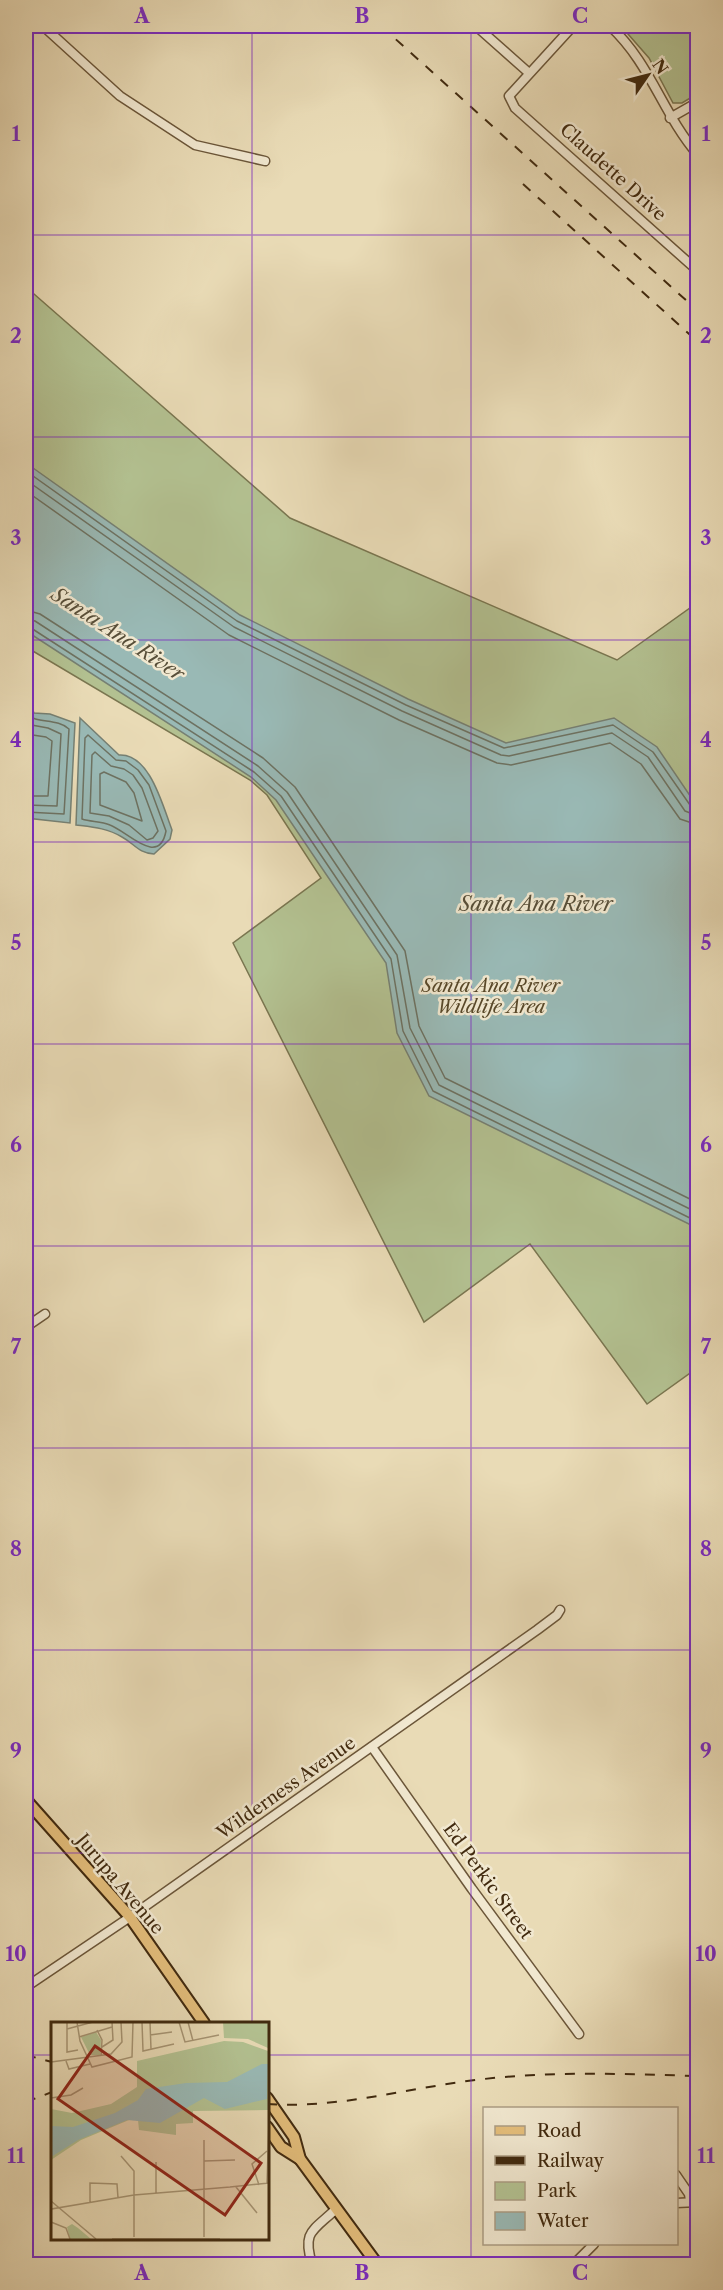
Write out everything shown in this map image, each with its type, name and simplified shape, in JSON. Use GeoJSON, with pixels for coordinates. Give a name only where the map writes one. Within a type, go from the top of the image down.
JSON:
{"type":"FeatureCollection","features":[{"type":"Feature","properties":{"kind":"main road","name":"Jurupa Avenue"},"geometry":{"type":"LineString","coordinates":[[26,1800],[130,1917],[203,2022]]}},
{"type":"Feature","properties":{"kind":"main road"},"geometry":{"type":"LineString","coordinates":[[268,2099],[294,2137],[300,2159]]}},
{"type":"Feature","properties":{"kind":"main road"},"geometry":{"type":"LineString","coordinates":[[268,2128],[281,2146],[300,2159],[377,2265]]}},
{"type":"Feature","properties":{"kind":"street"},"geometry":{"type":"LineString","coordinates":[[43,26],[120,96],[195,145],[265,161]]}},
{"type":"Feature","properties":{"kind":"street"},"geometry":{"type":"LineString","coordinates":[[476,26],[529,73],[573,26]]}},
{"type":"Feature","properties":{"kind":"street"},"geometry":{"type":"LineString","coordinates":[[610,26],[640,59],[670,118],[698,155]]}},
{"type":"Feature","properties":{"kind":"street","name":"Claudette Drive"},"geometry":{"type":"LineString","coordinates":[[529,73],[509,96],[515,108],[696,266]]}},
{"type":"Feature","properties":{"kind":"street"},"geometry":{"type":"LineString","coordinates":[[670,118],[698,102]]}},
{"type":"Feature","properties":{"kind":"street"},"geometry":{"type":"LineString","coordinates":[[26,1327],[45,1314]]}},
{"type":"Feature","properties":{"kind":"street","name":"Wilderness Avenue"},"geometry":{"type":"LineString","coordinates":[[26,1987],[372,1747],[537,1630],[557,1615],[560,1610]]}},
{"type":"Feature","properties":{"kind":"street","name":"Ed Perkic Street"},"geometry":{"type":"LineString","coordinates":[[372,1747],[472,1889],[579,2034]]}},
{"type":"Feature","properties":{"kind":"street"},"geometry":{"type":"LineString","coordinates":[[678,2178],[694,2202],[678,2204]]}},
{"type":"Feature","properties":{"kind":"street"},"geometry":{"type":"LineString","coordinates":[[312,2265],[306,2246],[308,2237],[336,2209]]}},
{"type":"Feature","properties":{"kind":"street"},"geometry":{"type":"LineString","coordinates":[[574,2265],[593,2245]]}},
{"type":"Feature","properties":{"kind":"green space"},"geometry":{"type":"Polygon","coordinates":[[[621,26],[697,26],[697,94],[682,103],[673,103],[649,58],[621,26]]]}},
{"type":"Feature","properties":{"kind":"green space","name":"Santa Ana River Wildlife Area"},"geometry":{"type":"Polygon","coordinates":[[[26,287],[290,518],[617,660],[697,603],[697,1368],[647,1404],[530,1244],[424,1322],[233,943],[321,878],[267,795],[250,780],[26,647],[26,287]]]}},
{"type":"Feature","properties":{"kind":"water","name":"Santa Ana River"},"geometry":{"type":"Polygon","coordinates":[[[26,463],[240,615],[408,699],[506,743],[614,718],[657,747],[697,806],[697,1228],[429,1096],[397,1033],[386,963],[276,800],[251,777],[26,631],[26,463]]]}},
{"type":"Feature","properties":{"kind":"water"},"geometry":{"type":"Polygon","coordinates":[[[26,708],[32,708],[34,713],[50,714],[75,723],[70,823],[26,818],[26,708]]]}},
{"type":"Feature","properties":{"kind":"water"},"geometry":{"type":"Polygon","coordinates":[[[80,718],[119,755],[130,757],[139,763],[154,783],[172,830],[170,839],[154,854],[140,850],[111,832],[76,825],[80,718]]]}},
{"type":"Feature","properties":{"kind":"railway"},"geometry":{"type":"LineString","coordinates":[[381,26],[698,311]]}},
{"type":"Feature","properties":{"kind":"railway"},"geometry":{"type":"LineString","coordinates":[[523,184],[698,342]]}},
{"type":"Feature","properties":{"kind":"railway"},"geometry":{"type":"LineString","coordinates":[[26,2055],[51,2062]]}},
{"type":"Feature","properties":{"kind":"railway"},"geometry":{"type":"LineString","coordinates":[[268,2104],[295,2105],[349,2100],[511,2076],[591,2074],[698,2076]]}},
{"type":"Feature","properties":{"kind":"railway"},"geometry":{"type":"LineString","coordinates":[[26,2102],[51,2092]]}}]}
